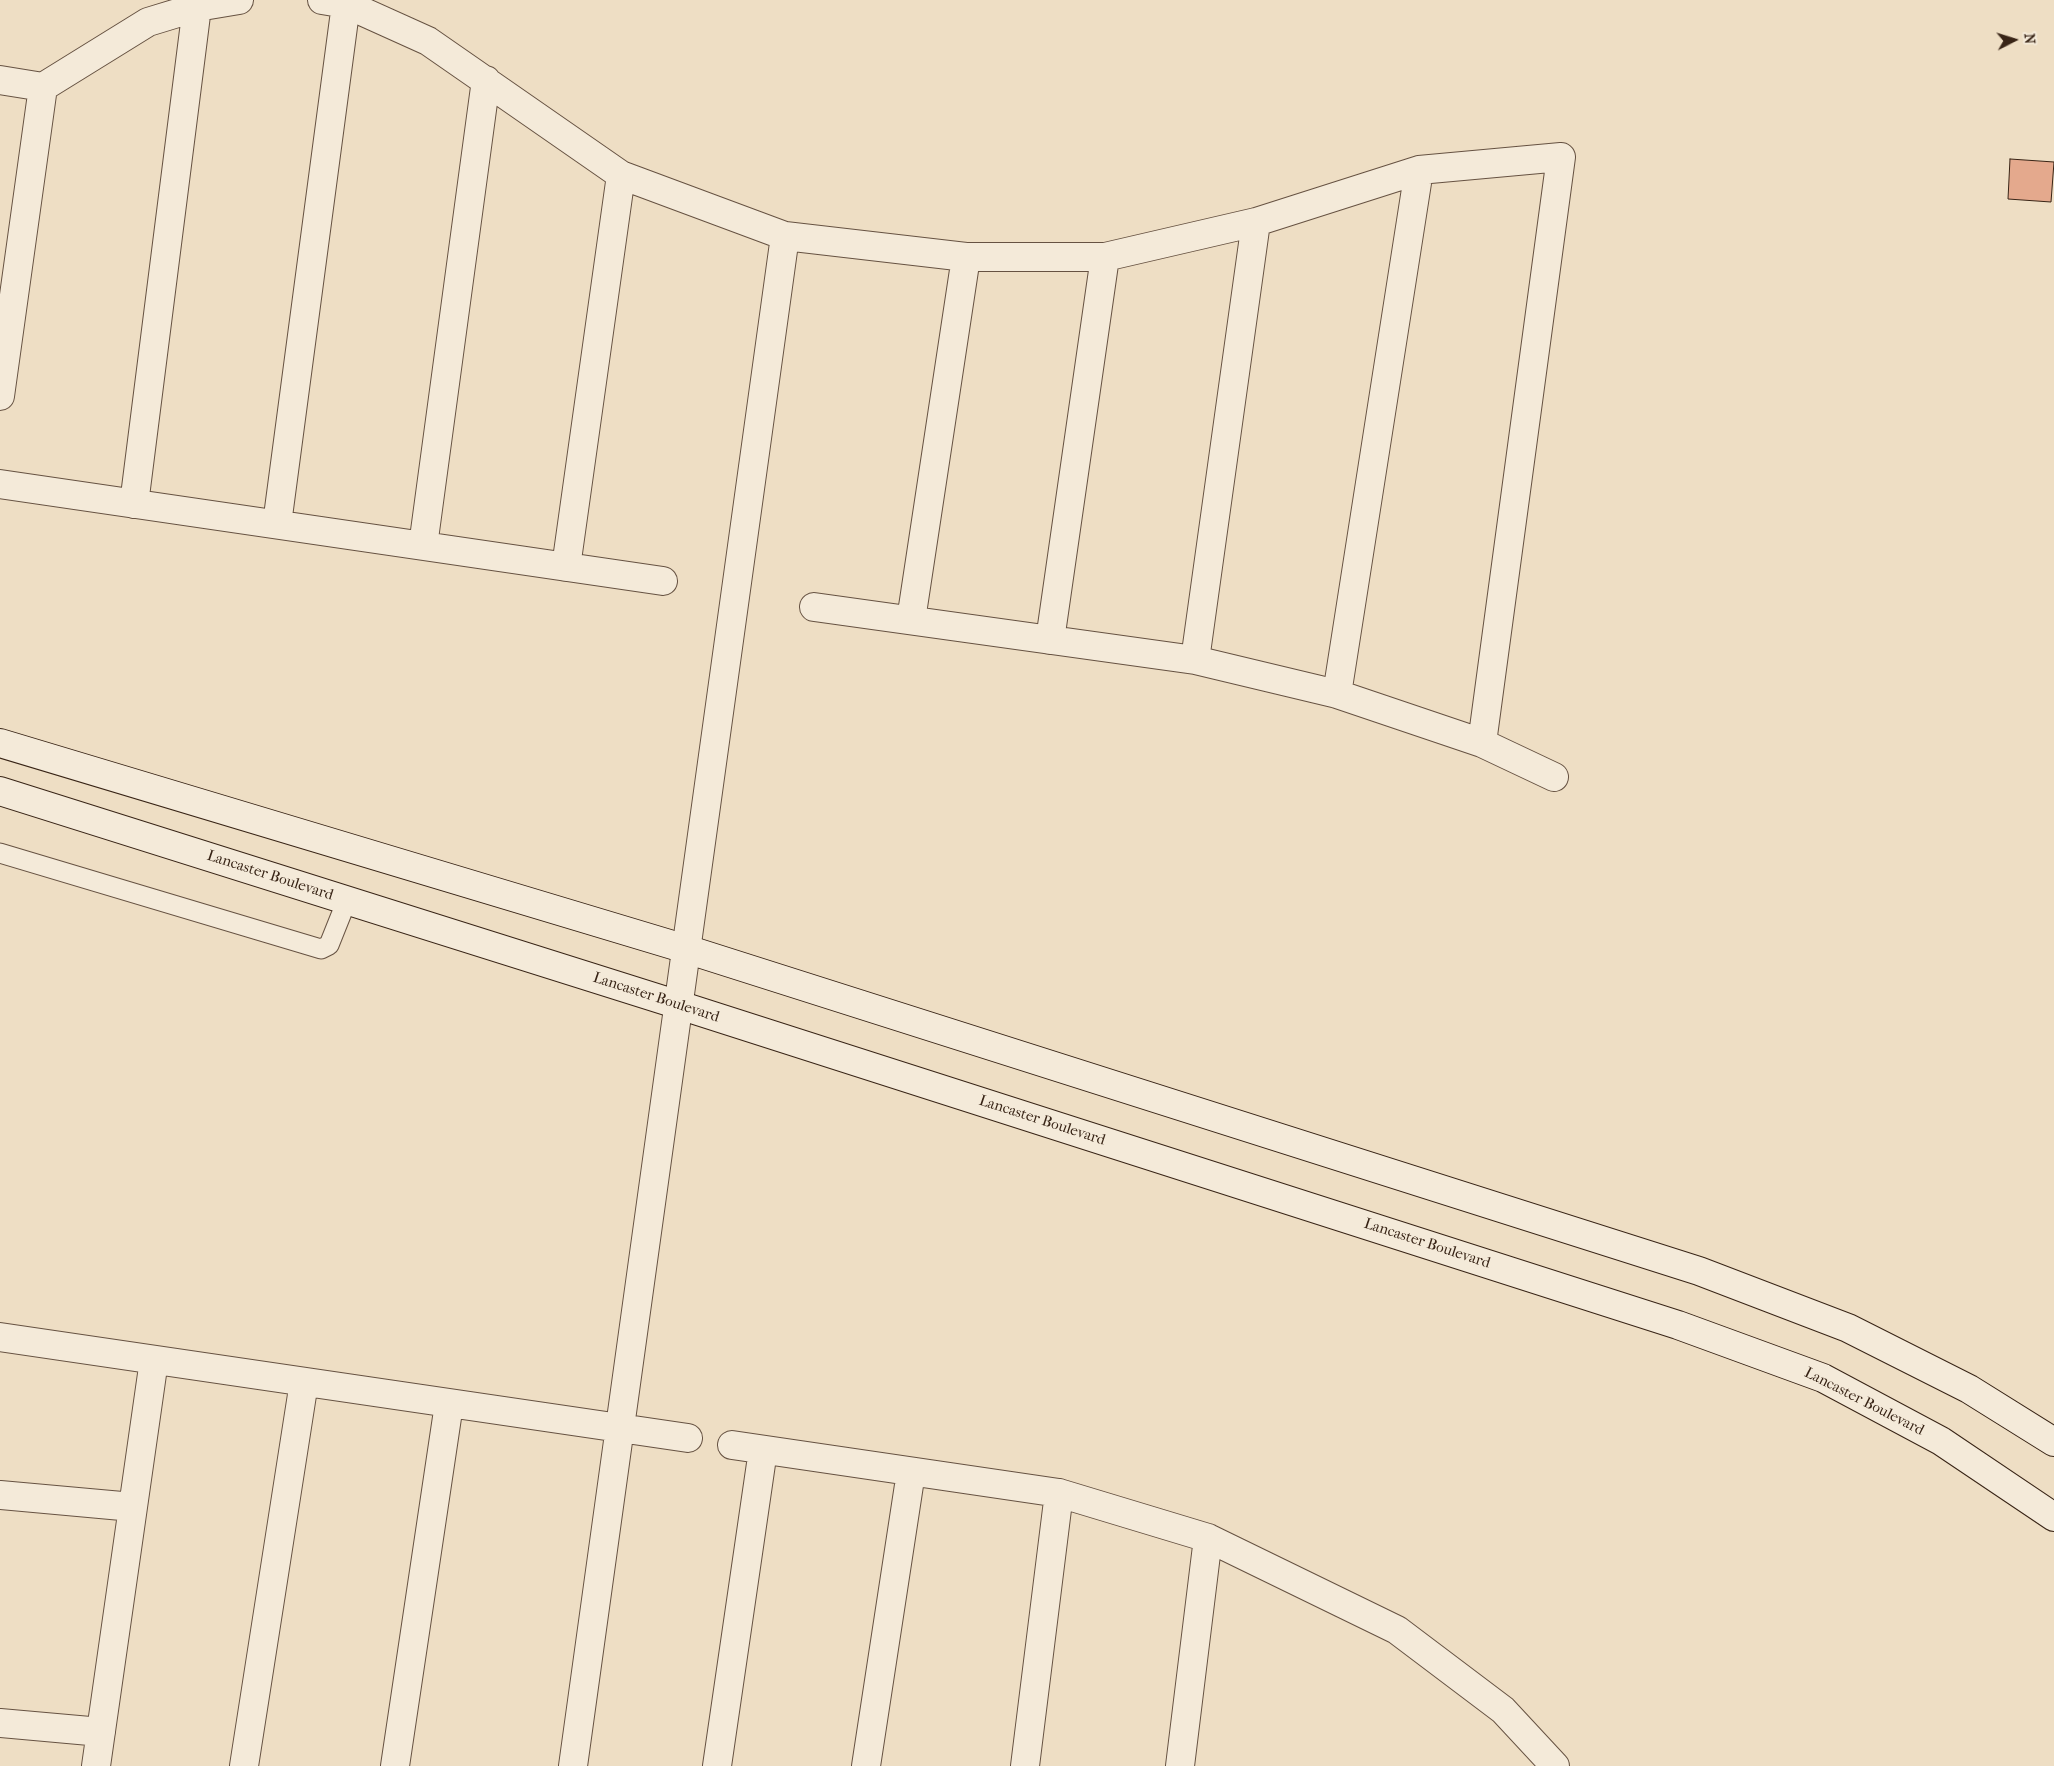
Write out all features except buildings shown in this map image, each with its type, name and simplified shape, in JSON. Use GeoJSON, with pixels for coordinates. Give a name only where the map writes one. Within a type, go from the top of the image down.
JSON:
{"type":"FeatureCollection","features":[{"type":"Feature","properties":{"kind":"street"},"geometry":{"type":"LineString","coordinates":[[0,80],[43,87],[148,22],[197,7],[239,0]]}},
{"type":"Feature","properties":{"kind":"street"},"geometry":{"type":"LineString","coordinates":[[277,524],[334,2],[428,41],[621,175],[785,236],[966,257],[1105,257],[1256,222],[1419,170],[1561,156],[1482,743]]}},
{"type":"Feature","properties":{"kind":"street"},"geometry":{"type":"LineString","coordinates":[[134,504],[197,7]]}},
{"type":"Feature","properties":{"kind":"street"},"geometry":{"type":"LineString","coordinates":[[423,546],[486,80]]}},
{"type":"Feature","properties":{"kind":"street"},"geometry":{"type":"LineString","coordinates":[[0,396],[43,87]]}},
{"type":"Feature","properties":{"kind":"street"},"geometry":{"type":"LineString","coordinates":[[1338,694],[1419,170]]}},
{"type":"Feature","properties":{"kind":"street"},"geometry":{"type":"LineString","coordinates":[[566,567],[621,175]]}},
{"type":"Feature","properties":{"kind":"street"},"geometry":{"type":"LineString","coordinates":[[1194,660],[1256,222]]}},
{"type":"Feature","properties":{"kind":"street"},"geometry":{"type":"LineString","coordinates":[[573,1766],[785,236]]}},
{"type":"Feature","properties":{"kind":"street"},"geometry":{"type":"LineString","coordinates":[[911,620],[966,257]]}},
{"type":"Feature","properties":{"kind":"street"},"geometry":{"type":"LineString","coordinates":[[1050,640],[1105,257]]}},
{"type":"Feature","properties":{"kind":"street"},"geometry":{"type":"LineString","coordinates":[[0,484],[663,581]]}},
{"type":"Feature","properties":{"kind":"street"},"geometry":{"type":"LineString","coordinates":[[814,607],[1194,660],[1338,694],[1482,743],[1554,777]]}},
{"type":"Feature","properties":{"kind":"street"},"geometry":{"type":"LineString","coordinates":[[0,744],[686,949],[1699,1272],[1848,1328],[1969,1389],[2054,1442]]}},
{"type":"Feature","properties":{"kind":"street","name":"Lancaster Boulevard"},"geometry":{"type":"LineString","coordinates":[[0,790],[1678,1325],[1824,1378],[1941,1441],[2054,1517]]}},
{"type":"Feature","properties":{"kind":"street"},"geometry":{"type":"LineString","coordinates":[[0,1337],[688,1438]]}},
{"type":"Feature","properties":{"kind":"street"},"geometry":{"type":"LineString","coordinates":[[96,1766],[154,1360]]}},
{"type":"Feature","properties":{"kind":"street"},"geometry":{"type":"LineString","coordinates":[[244,1766],[304,1382]]}},
{"type":"Feature","properties":{"kind":"street"},"geometry":{"type":"LineString","coordinates":[[395,1766],[449,1404]]}},
{"type":"Feature","properties":{"kind":"street"},"geometry":{"type":"LineString","coordinates":[[732,1445],[1059,1493],[1208,1538],[1397,1630],[1502,1710],[1555,1766]]}},
{"type":"Feature","properties":{"kind":"street"},"geometry":{"type":"LineString","coordinates":[[717,1766],[763,1450]]}},
{"type":"Feature","properties":{"kind":"street"},"geometry":{"type":"LineString","coordinates":[[866,1766],[911,1472]]}},
{"type":"Feature","properties":{"kind":"street"},"geometry":{"type":"LineString","coordinates":[[1025,1766],[1059,1493]]}},
{"type":"Feature","properties":{"kind":"street"},"geometry":{"type":"LineString","coordinates":[[0,1495],[133,1507]]}},
{"type":"Feature","properties":{"kind":"street"},"geometry":{"type":"LineString","coordinates":[[1180,1766],[1208,1538]]}},
{"type":"Feature","properties":{"kind":"street"},"geometry":{"type":"LineString","coordinates":[[0,1723],[101,1732]]}},
{"type":"Feature","properties":{"kind":"lane"},"geometry":{"type":"LineString","coordinates":[[0,853],[321,948],[329,945],[347,900]]}}]}
